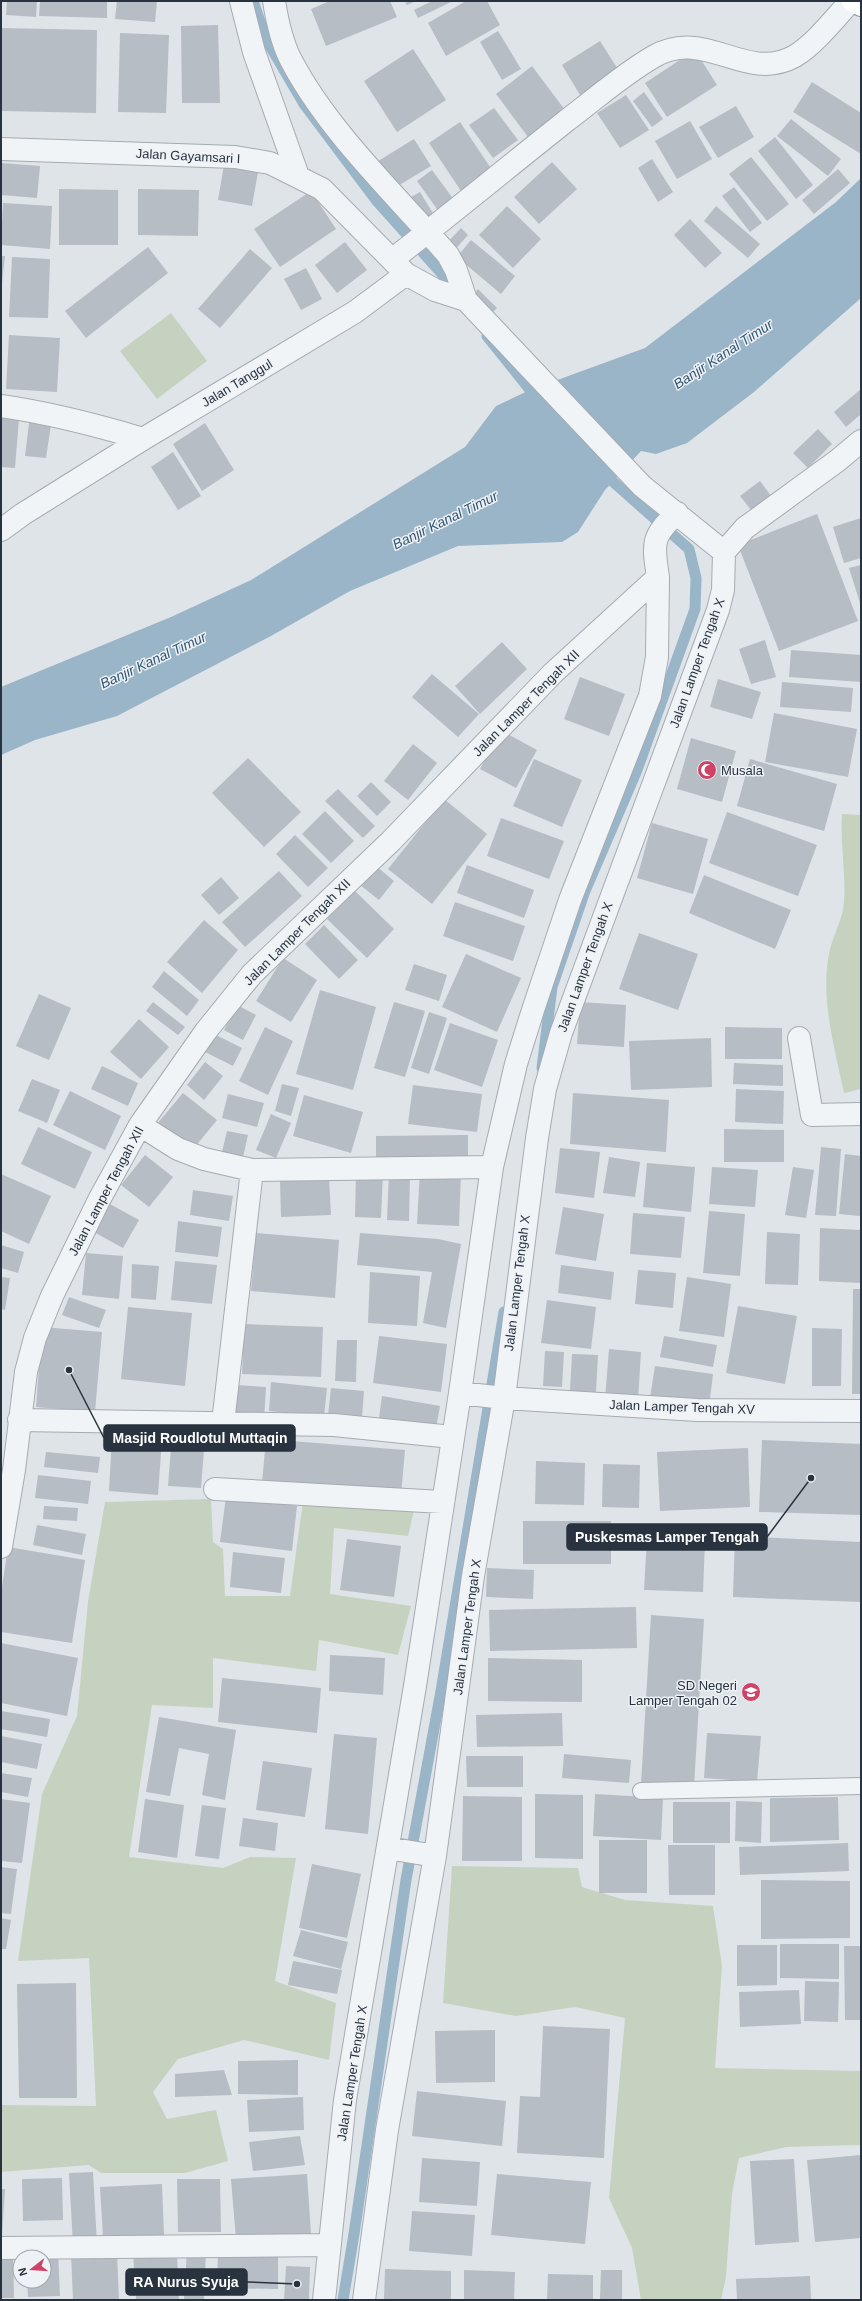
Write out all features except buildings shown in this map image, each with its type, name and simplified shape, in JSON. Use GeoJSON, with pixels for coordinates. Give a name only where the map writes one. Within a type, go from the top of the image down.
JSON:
{"type":"FeatureCollection","features":[{"type":"Feature","properties":{"kind":"highway"},"geometry":{"type":"LineString","coordinates":[[852,1],[861,5]]}},
{"type":"Feature","properties":{"kind":"street"},"geometry":{"type":"LineString","coordinates":[[240,1],[254,52],[298,176]]}},
{"type":"Feature","properties":{"kind":"street"},"geometry":{"type":"LineString","coordinates":[[274,1],[276,15],[291,61],[342,135],[435,290],[470,303]]}},
{"type":"Feature","properties":{"kind":"street","name":"Jalan Tanggul"},"geometry":{"type":"LineString","coordinates":[[1,530],[23,514],[143,439],[355,312],[410,250],[588,104],[654,56],[675,47],[691,47],[712,50],[753,64],[773,65],[795,56],[813,41],[852,1]]}},
{"type":"Feature","properties":{"kind":"street","name":"Jalan Gayamsari I"},"geometry":{"type":"LineString","coordinates":[[1,149],[235,157],[270,163],[322,189],[410,250]]}},
{"type":"Feature","properties":{"kind":"street"},"geometry":{"type":"LineString","coordinates":[[410,250],[448,255],[470,303],[639,483],[670,520],[724,552],[744,528],[837,461],[861,441]]}},
{"type":"Feature","properties":{"kind":"street"},"geometry":{"type":"LineString","coordinates":[[1,406],[37,411],[89,423],[143,439]]}},
{"type":"Feature","properties":{"kind":"street"},"geometry":{"type":"LineString","coordinates":[[658,577],[655,541],[670,520]]}},
{"type":"Feature","properties":{"kind":"street","name":"Jalan Lamper Tengah X"},"geometry":{"type":"LineString","coordinates":[[324,2300],[345,2100],[396,1849],[417,1678],[452,1437],[481,1395],[527,1200],[545,1089],[563,1027],[718,610],[723,590],[724,552]]}},
{"type":"Feature","properties":{"kind":"street","name":"Jalan Lamper Tengah X"},"geometry":{"type":"LineString","coordinates":[[364,2300],[387,2130],[431,1855],[473,1576],[492,1167],[516,1064],[533,1010],[570,900],[650,696],[658,657],[658,577]]}},
{"type":"Feature","properties":{"kind":"street","name":"Jalan Lamper Tengah XII"},"geometry":{"type":"LineString","coordinates":[[1,1547],[14,1470],[26,1372],[35,1338],[52,1296],[99,1200],[140,1126],[206,1031],[252,974],[391,841],[553,673],[658,577]]}},
{"type":"Feature","properties":{"kind":"street"},"geometry":{"type":"LineString","coordinates":[[799,1038],[812,1115],[861,1114]]}},
{"type":"Feature","properties":{"kind":"street"},"geometry":{"type":"LineString","coordinates":[[140,1126],[178,1149],[204,1159],[252,1170],[492,1167]]}},
{"type":"Feature","properties":{"kind":"street"},"geometry":{"type":"LineString","coordinates":[[223,1423],[252,1170]]}},
{"type":"Feature","properties":{"kind":"street","name":"Jalan Lamper Tengah XV"},"geometry":{"type":"LineString","coordinates":[[481,1395],[697,1410],[861,1411]]}},
{"type":"Feature","properties":{"kind":"street"},"geometry":{"type":"LineString","coordinates":[[19,1420],[334,1425],[452,1437]]}},
{"type":"Feature","properties":{"kind":"street"},"geometry":{"type":"LineString","coordinates":[[215,1489],[442,1502]]}},
{"type":"Feature","properties":{"kind":"street"},"geometry":{"type":"LineString","coordinates":[[396,1849],[431,1855]]}},
{"type":"Feature","properties":{"kind":"street"},"geometry":{"type":"LineString","coordinates":[[1,2248],[330,2245]]}},
{"type":"Feature","properties":{"kind":"lane"},"geometry":{"type":"LineString","coordinates":[[641,1791],[861,1786]]}},
{"type":"Feature","properties":{"kind":"green space"},"geometry":{"type":"Polygon","coordinates":[[[171,313],[207,361],[157,399],[120,351],[171,313]]]}},
{"type":"Feature","properties":{"kind":"green space"},"geometry":{"type":"Polygon","coordinates":[[[842,814],[861,815],[861,1089],[844,1093],[833,1042],[827,1006],[826,989],[829,954],[832,941],[842,915],[844,902],[842,814]]]}},
{"type":"Feature","properties":{"kind":"green space"},"geometry":{"type":"Polygon","coordinates":[[[304,1494],[415,1506],[408,1536],[334,1528],[330,1594],[411,1606],[398,1655],[319,1640],[316,1671],[213,1658],[213,1708],[152,1705],[129,1857],[223,1868],[250,1857],[296,1858],[275,1981],[336,2003],[329,2060],[244,2040],[178,2059],[153,2092],[167,2119],[216,2110],[228,2161],[185,2173],[101,2173],[89,2165],[1,2172],[1,2105],[96,2106],[89,1958],[18,1961],[42,1794],[77,1716],[88,1602],[105,1502],[211,1499],[213,1542],[223,1549],[225,1596],[290,1596],[304,1494]]]}},
{"type":"Feature","properties":{"kind":"green space"},"geometry":{"type":"Polygon","coordinates":[[[452,1866],[578,1868],[582,1887],[625,1900],[713,1906],[722,1966],[715,2068],[861,2071],[861,2145],[786,2147],[739,2158],[732,2194],[726,2277],[721,2300],[641,2300],[632,2248],[609,2198],[625,2018],[575,2007],[516,2016],[443,2003],[452,1866]]]}},
{"type":"Feature","properties":{"kind":"water","name":"Banjir Kanal Timur"},"geometry":{"type":"Polygon","coordinates":[[[861,178],[861,298],[754,392],[687,443],[656,454],[641,451],[605,490],[578,532],[562,542],[458,546],[350,591],[271,636],[117,716],[35,740],[1,755],[1,687],[171,617],[251,580],[465,447],[496,406],[530,390],[645,348],[836,202],[861,178]]]}},
{"type":"Feature","properties":{"kind":"waterway"},"geometry":{"type":"LineString","coordinates":[[253,1],[266,39],[304,104],[376,200],[452,285]]}},
{"type":"Feature","properties":{"kind":"waterway"},"geometry":{"type":"LineString","coordinates":[[487,336],[539,401]]}},
{"type":"Feature","properties":{"kind":"waterway"},"geometry":{"type":"LineString","coordinates":[[542,1068],[552,987],[585,891],[637,770],[695,609],[696,578],[689,549],[602,472]]}},
{"type":"Feature","properties":{"kind":"waterway"},"geometry":{"type":"LineString","coordinates":[[343,2300],[406,1880],[441,1691],[504,1312]]}},
{"type":"Feature","properties":{"kind":"place","name":"Musala"},"geometry":{"type":"Point","coordinates":[707,770]}},
{"type":"Feature","properties":{"kind":"place","name":"Masjid Roudlotul Muttaqin"},"geometry":{"type":"Point","coordinates":[69,1370]}},
{"type":"Feature","properties":{"kind":"place","name":"Puskesmas Lamper Tengah"},"geometry":{"type":"Point","coordinates":[811,1478]}},
{"type":"Feature","properties":{"kind":"place","name":"SD Negeri Lamper Tengah 02"},"geometry":{"type":"Point","coordinates":[751,1692]}},
{"type":"Feature","properties":{"kind":"place","name":"RA Nurus Syuja"},"geometry":{"type":"Point","coordinates":[297,2284]}}]}
